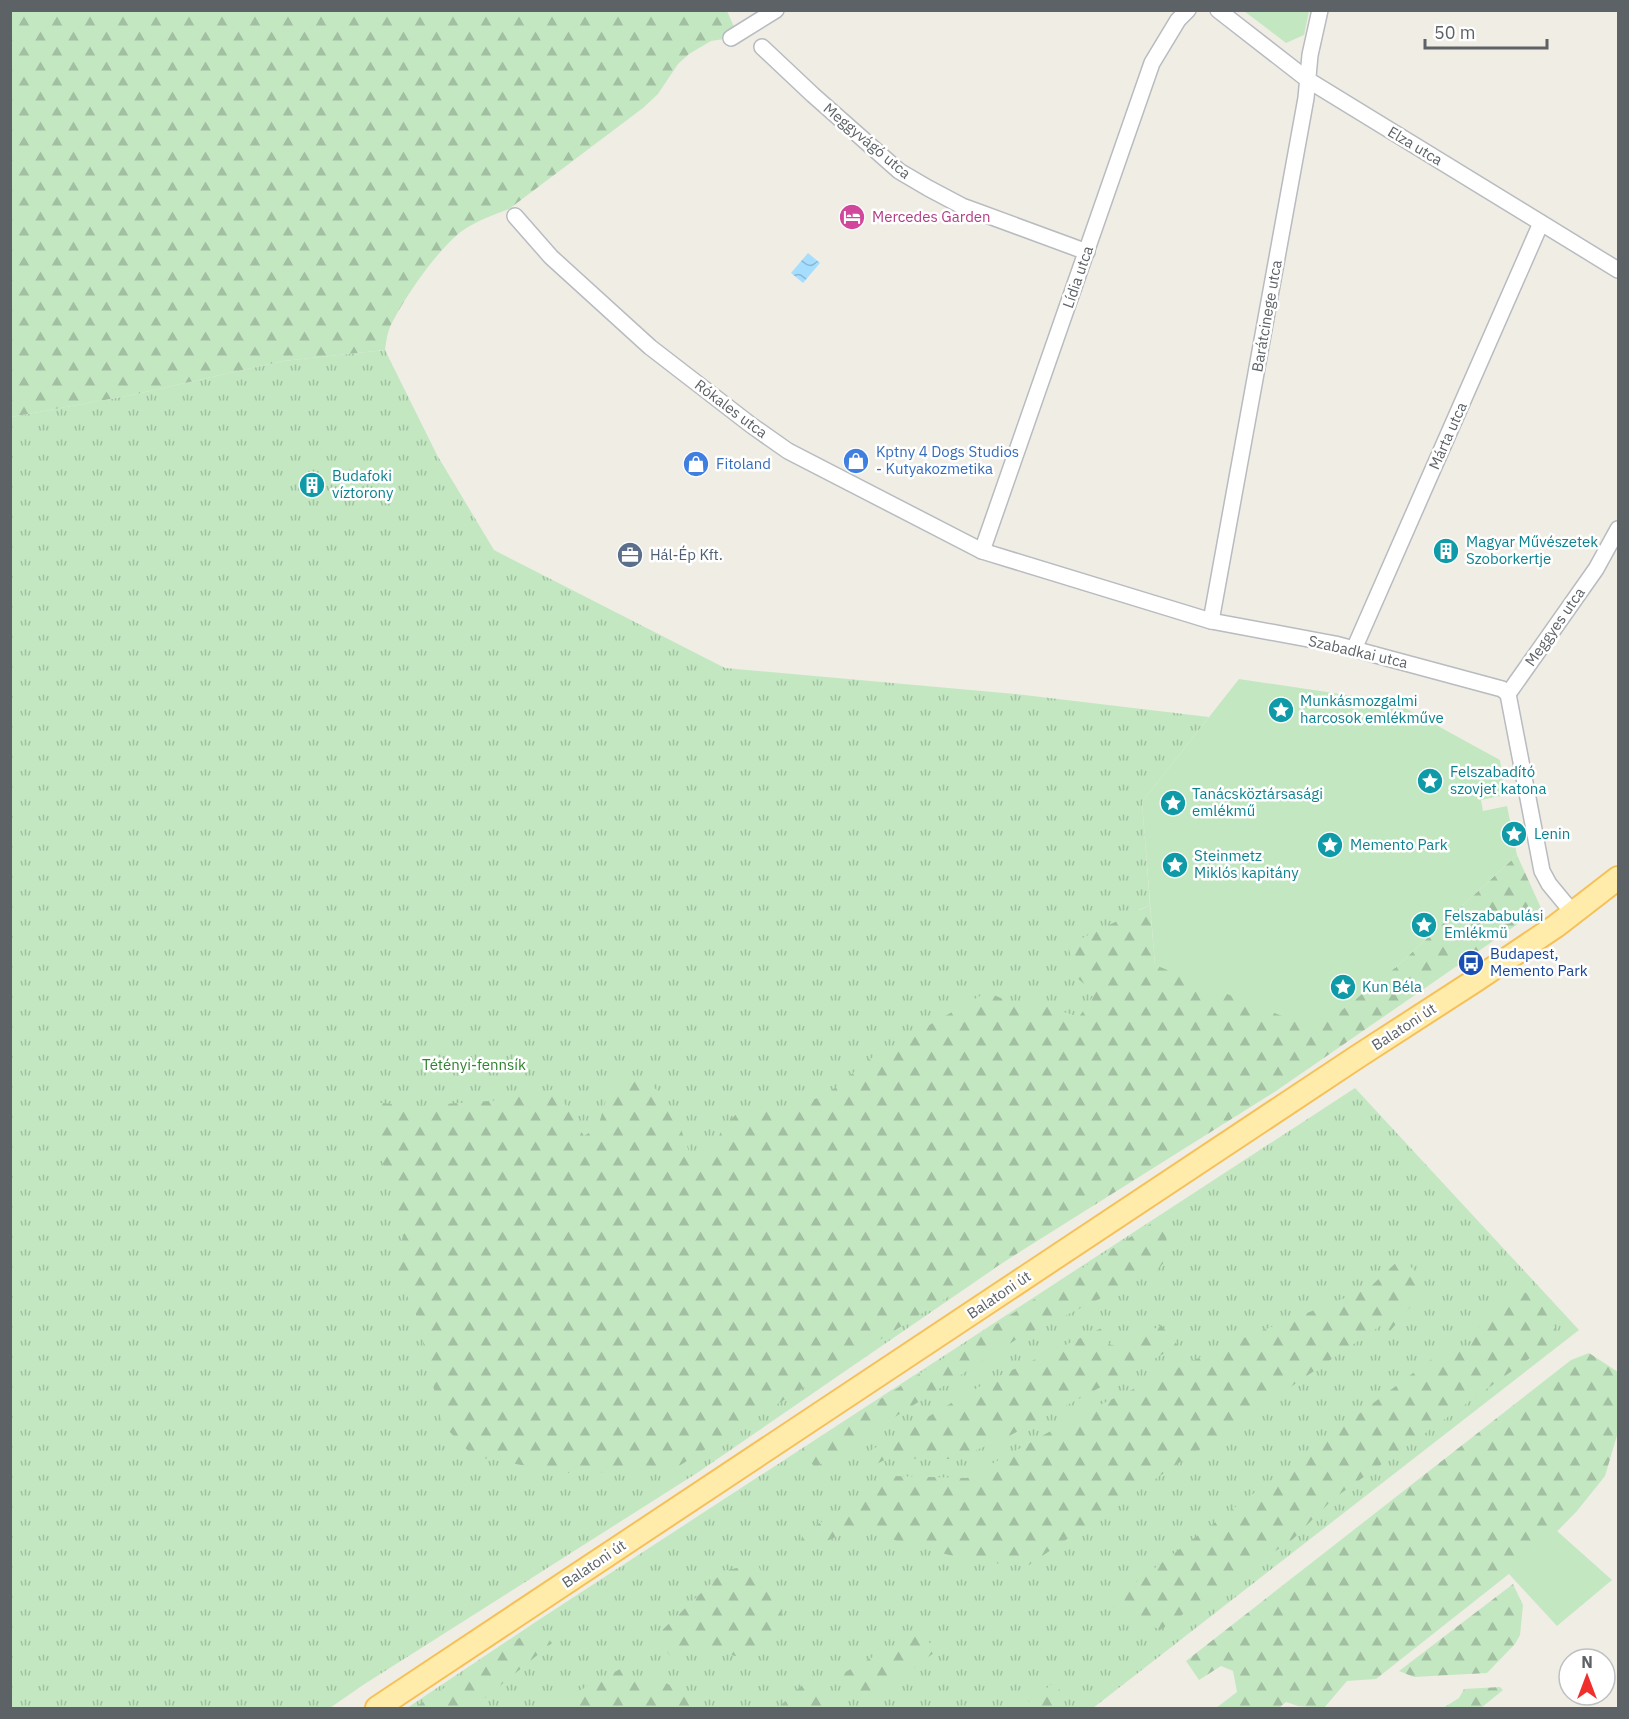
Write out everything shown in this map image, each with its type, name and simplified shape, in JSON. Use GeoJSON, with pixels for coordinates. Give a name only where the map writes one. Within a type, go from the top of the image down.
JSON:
{"type":"FeatureCollection","features":[{"type":"Feature","properties":{"kind":"main road","name":"Balatoni út"},"geometry":{"type":"LineString","coordinates":[[377,1708],[1476,980],[1573,913],[1618,878]]}},
{"type":"Feature","properties":{"kind":"street"},"geometry":{"type":"LineString","coordinates":[[730,38],[776,10]]}},
{"type":"Feature","properties":{"kind":"street","name":"Lídia utca"},"geometry":{"type":"LineString","coordinates":[[982,551],[1152,63],[1178,20],[1188,10]]}},
{"type":"Feature","properties":{"kind":"street","name":"Elza utca"},"geometry":{"type":"LineString","coordinates":[[1218,10],[1308,80],[1618,270]]}},
{"type":"Feature","properties":{"kind":"street","name":"Barátcinege utca"},"geometry":{"type":"LineString","coordinates":[[1211,621],[1300,133],[1310,55],[1320,10]]}},
{"type":"Feature","properties":{"kind":"street","name":"Meggyvágó utca"},"geometry":{"type":"LineString","coordinates":[[762,47],[899,171],[962,206],[1087,252]]}},
{"type":"Feature","properties":{"kind":"street","name":"Rókales utca"},"geometry":{"type":"LineString","coordinates":[[515,216],[551,257],[650,346],[788,452],[982,551]]}},
{"type":"Feature","properties":{"kind":"street","name":"Márta utca"},"geometry":{"type":"LineString","coordinates":[[1354,649],[1541,223]]}},
{"type":"Feature","properties":{"kind":"street","name":"Meggyes utca"},"geometry":{"type":"LineString","coordinates":[[1508,694],[1596,569],[1618,529]]}},
{"type":"Feature","properties":{"kind":"street","name":"Szabadkai utca"},"geometry":{"type":"LineString","coordinates":[[982,551],[1211,621],[1354,649],[1502,689],[1508,694]]}},
{"type":"Feature","properties":{"kind":"street"},"geometry":{"type":"LineString","coordinates":[[1508,694],[1542,871],[1549,884],[1573,913]]}},
{"type":"Feature","properties":{"kind":"green space"},"geometry":{"type":"Polygon","coordinates":[[[11,11],[727,11],[735,29],[731,38],[711,41],[689,54],[678,64],[658,94],[643,108],[509,209],[473,224],[452,239],[422,275],[404,302],[390,327],[385,350],[283,361],[132,395],[11,417],[11,11]]]}},
{"type":"Feature","properties":{"kind":"green space"},"geometry":{"type":"Polygon","coordinates":[[[1244,11],[1309,11],[1304,35],[1286,43],[1244,11]]]}},
{"type":"Feature","properties":{"kind":"green space","name":"Tétényi-fennsík"},"geometry":{"type":"Polygon","coordinates":[[[385,350],[437,455],[494,550],[725,668],[1015,694],[1209,717],[1142,802],[1150,905],[1139,910],[1113,1187],[697,1473],[330,1708],[11,1708],[11,417],[132,395],[283,361],[385,350]]]}},
{"type":"Feature","properties":{"kind":"green space","name":"Memento Park"},"geometry":{"type":"Polygon","coordinates":[[[1239,679],[1394,702],[1500,760],[1505,795],[1481,800],[1483,811],[1507,806],[1517,855],[1395,968],[1317,1030],[1155,965],[1142,802],[1239,679]]]}},
{"type":"Feature","properties":{"kind":"green space"},"geometry":{"type":"Polygon","coordinates":[[[1517,855],[1541,908],[1276,1091],[671,1471],[563,1473],[473,1456],[442,1424],[417,1317],[392,1263],[405,1232],[375,1139],[381,1103],[414,1106],[504,1100],[556,1089],[584,1136],[598,1127],[613,1076],[652,1085],[674,1110],[691,1157],[711,1155],[722,1129],[741,1109],[775,1110],[825,1096],[870,1059],[987,992],[1019,1006],[1045,1006],[1079,1017],[1095,993],[1076,977],[1068,945],[1150,905],[1155,965],[1395,968],[1517,855]]]}},
{"type":"Feature","properties":{"kind":"green space"},"geometry":{"type":"Polygon","coordinates":[[[1355,1088],[1579,1330],[1093,1708],[407,1708],[537,1621],[1355,1088]]]}},
{"type":"Feature","properties":{"kind":"green space"},"geometry":{"type":"Polygon","coordinates":[[[1155,1221],[1166,1233],[1168,1257],[1157,1271],[1017,1339],[815,1468],[802,1450],[1155,1221]]]}},
{"type":"Feature","properties":{"kind":"green space"},"geometry":{"type":"Polygon","coordinates":[[[1402,1257],[1421,1278],[1423,1292],[1390,1331],[1380,1326],[1029,1565],[962,1558],[855,1528],[797,1555],[803,1534],[892,1476],[967,1478],[1081,1414],[1228,1344],[1368,1289],[1402,1257]]]}},
{"type":"Feature","properties":{"kind":"green space"},"geometry":{"type":"Polygon","coordinates":[[[1515,1289],[1540,1298],[1557,1331],[1551,1343],[1333,1499],[1293,1539],[1160,1630],[1107,1604],[1433,1358],[1470,1347],[1477,1334],[1481,1315],[1515,1289]]]}},
{"type":"Feature","properties":{"kind":"green space"},"geometry":{"type":"Polygon","coordinates":[[[1161,1325],[1178,1346],[1009,1436],[958,1458],[937,1460],[890,1457],[873,1466],[856,1459],[989,1381],[1106,1326],[1109,1344],[1121,1348],[1161,1325]]]}},
{"type":"Feature","properties":{"kind":"green space"},"geometry":{"type":"Polygon","coordinates":[[[1589,1353],[1618,1372],[1618,1432],[1605,1476],[1577,1511],[1538,1551],[1376,1679],[1347,1681],[1324,1708],[1298,1706],[1286,1702],[1279,1708],[1216,1708],[1237,1692],[1233,1671],[1221,1666],[1199,1680],[1186,1661],[1571,1360],[1589,1353]]]}},
{"type":"Feature","properties":{"kind":"green space"},"geometry":{"type":"Polygon","coordinates":[[[1557,1531],[1612,1580],[1557,1626],[1509,1574],[1557,1531]]]}},
{"type":"Feature","properties":{"kind":"green space"},"geometry":{"type":"Polygon","coordinates":[[[757,1563],[784,1618],[783,1635],[750,1659],[692,1647],[672,1658],[655,1637],[724,1571],[757,1563]]]}},
{"type":"Feature","properties":{"kind":"green space"},"geometry":{"type":"Polygon","coordinates":[[[1513,1584],[1523,1605],[1520,1635],[1515,1644],[1487,1673],[1414,1677],[1399,1671],[1513,1584]]]}},
{"type":"Feature","properties":{"kind":"green space"},"geometry":{"type":"Polygon","coordinates":[[[922,1630],[935,1652],[882,1692],[875,1702],[856,1696],[840,1675],[922,1630]]]}},
{"type":"Feature","properties":{"kind":"green space"},"geometry":{"type":"Polygon","coordinates":[[[543,1633],[552,1643],[473,1708],[414,1708],[524,1635],[543,1633]]]}},
{"type":"Feature","properties":{"kind":"green space"},"geometry":{"type":"Polygon","coordinates":[[[622,1668],[642,1685],[666,1683],[705,1705],[704,1708],[564,1708],[558,1702],[622,1668]]]}},
{"type":"Feature","properties":{"kind":"green space"},"geometry":{"type":"Polygon","coordinates":[[[813,1675],[831,1708],[778,1708],[813,1675]]]}},
{"type":"Feature","properties":{"kind":"green space"},"geometry":{"type":"Polygon","coordinates":[[[1055,1682],[1065,1699],[1054,1708],[1020,1708],[1055,1682]]]}},
{"type":"Feature","properties":{"kind":"green space"},"geometry":{"type":"Polygon","coordinates":[[[1500,1687],[1503,1690],[1481,1708],[1443,1708],[1459,1698],[1464,1689],[1500,1687]]]}},
{"type":"Feature","properties":{"kind":"water"},"geometry":{"type":"Polygon","coordinates":[[[808,253],[820,263],[803,283],[791,273],[808,253]]]}},
{"type":"Feature","properties":{"kind":"place","name":"Mercedes Garden"},"geometry":{"type":"Point","coordinates":[852,217]}},
{"type":"Feature","properties":{"kind":"place","name":"Kptny 4 Dogs Studios - Kutyakozmetika"},"geometry":{"type":"Point","coordinates":[856,461]}},
{"type":"Feature","properties":{"kind":"place","name":"Fitoland"},"geometry":{"type":"Point","coordinates":[696,464]}},
{"type":"Feature","properties":{"kind":"place","name":"Budafoki víztorony"},"geometry":{"type":"Point","coordinates":[312,485]}},
{"type":"Feature","properties":{"kind":"place","name":"Magyar Művészetek Szoborkertje"},"geometry":{"type":"Point","coordinates":[1446,551]}},
{"type":"Feature","properties":{"kind":"place","name":"Hál-Ép Kft."},"geometry":{"type":"Point","coordinates":[630,555]}},
{"type":"Feature","properties":{"kind":"place","name":"Munkásmozgalmi harcosok emlékműve"},"geometry":{"type":"Point","coordinates":[1281,710]}},
{"type":"Feature","properties":{"kind":"place","name":"Felszabadító szovjet katona"},"geometry":{"type":"Point","coordinates":[1430,781]}},
{"type":"Feature","properties":{"kind":"place","name":"Tanácsköztársasági emlékmű"},"geometry":{"type":"Point","coordinates":[1173,803]}},
{"type":"Feature","properties":{"kind":"place","name":"Lenin"},"geometry":{"type":"Point","coordinates":[1514,834]}},
{"type":"Feature","properties":{"kind":"place","name":"Memento Park"},"geometry":{"type":"Point","coordinates":[1330,845]}},
{"type":"Feature","properties":{"kind":"place","name":"Steinmetz Miklós kapitány"},"geometry":{"type":"Point","coordinates":[1175,865]}},
{"type":"Feature","properties":{"kind":"place","name":"Felszababulási Emlékmü"},"geometry":{"type":"Point","coordinates":[1424,925]}},
{"type":"Feature","properties":{"kind":"place","name":"Budapest, Memento Park"},"geometry":{"type":"Point","coordinates":[1471,963]}},
{"type":"Feature","properties":{"kind":"place","name":"Kun Béla"},"geometry":{"type":"Point","coordinates":[1343,987]}}]}
